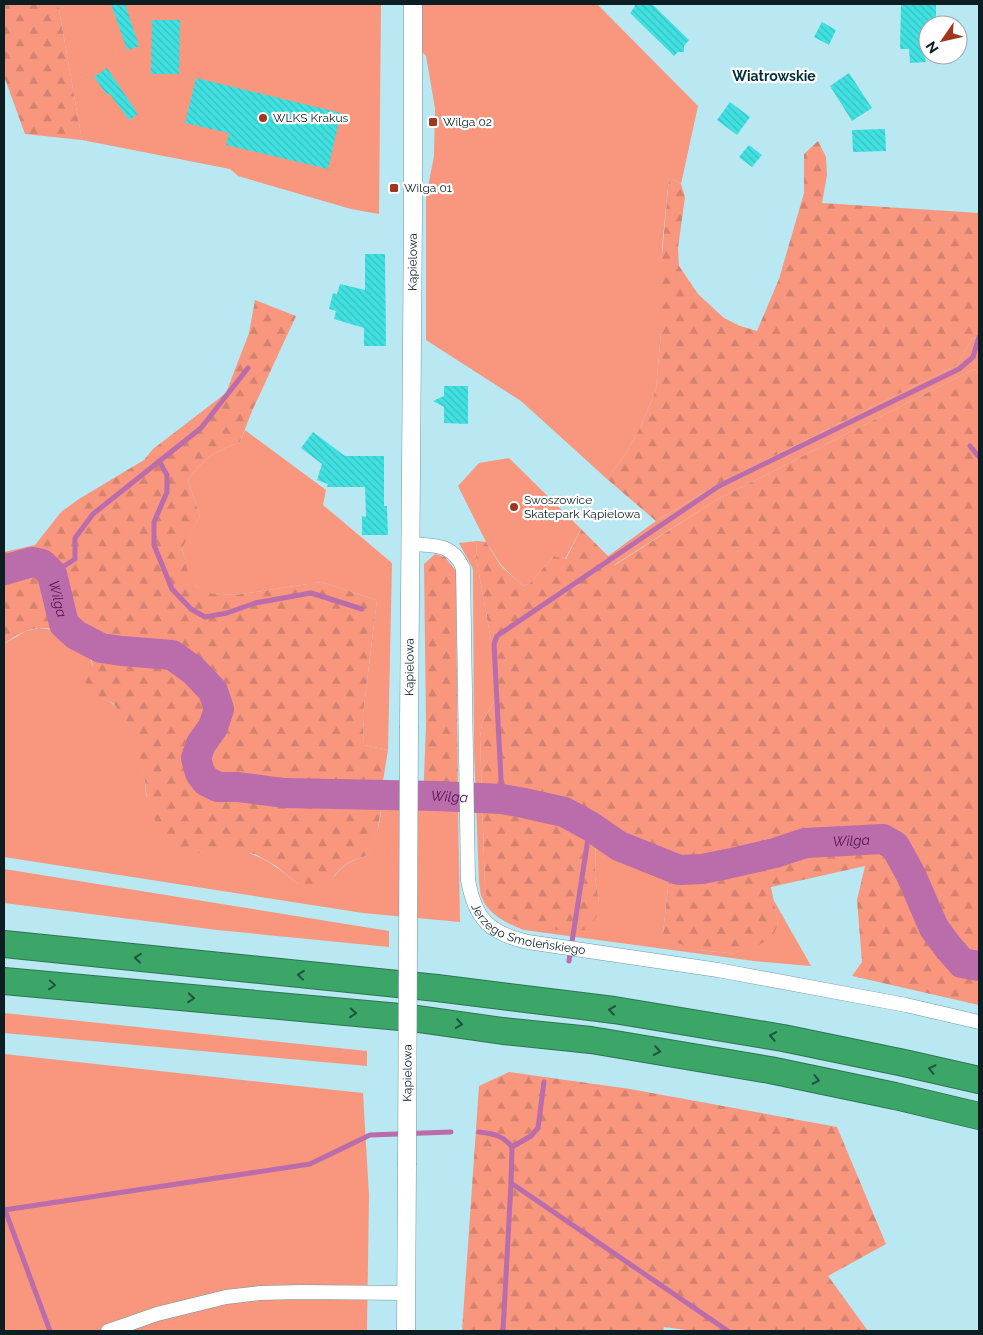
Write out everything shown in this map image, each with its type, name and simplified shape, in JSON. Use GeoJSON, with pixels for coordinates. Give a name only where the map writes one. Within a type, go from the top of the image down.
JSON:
{"type":"FeatureCollection","features":[{"type":"Feature","properties":{"kind":"highway"},"geometry":{"type":"LineString","coordinates":[[4,944],[437,988],[614,1010],[783,1038],[904,1062],[979,1080]]}},
{"type":"Feature","properties":{"kind":"highway"},"geometry":{"type":"LineString","coordinates":[[4,981],[411,1018],[503,1031],[591,1040],[770,1070],[979,1116]]}},
{"type":"Feature","properties":{"kind":"street","name":"Kąpielowa"},"geometry":{"type":"LineString","coordinates":[[406,1331],[413,4]]}},
{"type":"Feature","properties":{"kind":"street","name":"Jerzego Smoleńskiego"},"geometry":{"type":"LineString","coordinates":[[411,544],[442,547],[450,550],[458,558],[463,568],[468,880],[471,896],[484,921],[493,929],[509,938],[718,970],[906,1005],[979,1022]]}},
{"type":"Feature","properties":{"kind":"street"},"geometry":{"type":"LineString","coordinates":[[108,1331],[157,1314],[226,1297],[260,1293],[301,1292],[406,1293]]}},
{"type":"Feature","properties":{"kind":"green space"},"geometry":{"type":"Polygon","coordinates":[[[4,4],[58,4],[82,140],[25,134],[4,76],[4,4]]]}},
{"type":"Feature","properties":{"kind":"green space"},"geometry":{"type":"Polygon","coordinates":[[[58,4],[381,4],[379,214],[351,209],[238,176],[230,169],[82,140],[58,4]]]}},
{"type":"Feature","properties":{"kind":"green space"},"geometry":{"type":"Polygon","coordinates":[[[422,4],[597,4],[698,106],[681,184],[669,177],[662,247],[661,333],[656,389],[642,424],[626,453],[607,479],[521,401],[426,340],[426,197],[434,156],[435,108],[426,56],[422,52],[422,4]]]}},
{"type":"Feature","properties":{"kind":"green space"},"geometry":{"type":"Polygon","coordinates":[[[818,141],[826,157],[827,175],[822,203],[979,213],[979,335],[972,339],[957,365],[716,485],[656,521],[607,479],[626,453],[642,424],[656,389],[661,333],[661,265],[669,177],[681,184],[685,197],[678,248],[679,266],[698,294],[724,318],[740,326],[757,331],[779,279],[804,193],[804,154],[818,141]]]}},
{"type":"Feature","properties":{"kind":"green space"},"geometry":{"type":"Polygon","coordinates":[[[255,300],[296,316],[252,411],[240,442],[210,456],[199,466],[188,481],[200,516],[182,548],[189,575],[196,586],[207,593],[235,595],[321,582],[377,600],[363,714],[364,745],[388,750],[377,833],[373,845],[366,856],[346,864],[324,887],[311,890],[298,884],[276,866],[255,854],[228,851],[184,852],[172,846],[148,810],[145,781],[139,753],[129,725],[113,703],[100,698],[88,689],[83,676],[93,667],[90,655],[84,647],[67,634],[47,628],[35,628],[26,631],[4,644],[4,552],[35,545],[61,512],[144,460],[153,449],[226,393],[249,333],[255,300]]]}},
{"type":"Feature","properties":{"kind":"green space"},"geometry":{"type":"Polygon","coordinates":[[[979,335],[979,373],[974,369],[718,499],[614,565],[608,556],[656,521],[716,485],[957,365],[972,339],[979,335]]]}},
{"type":"Feature","properties":{"kind":"green space"},"geometry":{"type":"Polygon","coordinates":[[[974,369],[979,373],[979,1005],[852,976],[862,962],[857,900],[865,866],[771,887],[778,924],[773,936],[750,951],[737,954],[699,950],[671,941],[663,934],[669,877],[596,838],[595,876],[599,903],[597,916],[588,930],[548,929],[534,926],[507,916],[496,908],[487,897],[485,887],[480,738],[482,723],[495,699],[494,657],[476,557],[477,541],[486,542],[501,566],[523,586],[530,583],[554,556],[566,559],[581,529],[615,565],[718,499],[974,369]]]}},
{"type":"Feature","properties":{"kind":"green space"},"geometry":{"type":"Polygon","coordinates":[[[245,430],[326,490],[323,505],[392,563],[388,750],[364,745],[363,714],[377,600],[321,582],[235,595],[206,593],[196,586],[188,575],[182,547],[200,516],[188,481],[199,466],[210,456],[240,442],[245,430]]]}},
{"type":"Feature","properties":{"kind":"green space","name":"Swoszowice Skatepark Kąpielowa"},"geometry":{"type":"Polygon","coordinates":[[[509,458],[581,529],[565,559],[554,556],[530,583],[523,586],[502,566],[486,542],[458,486],[479,463],[509,458]]]}},
{"type":"Feature","properties":{"kind":"green space"},"geometry":{"type":"Polygon","coordinates":[[[477,541],[476,557],[494,657],[495,699],[482,723],[480,738],[485,887],[488,898],[599,903],[595,876],[596,838],[669,877],[663,934],[699,950],[737,954],[778,924],[773,899],[811,966],[754,961],[524,930],[494,914],[485,904],[481,896],[479,882],[474,748],[473,569],[459,543],[477,541]]]}},
{"type":"Feature","properties":{"kind":"green space"},"geometry":{"type":"Polygon","coordinates":[[[435,554],[445,557],[456,571],[458,804],[423,802],[426,726],[424,564],[435,554]]]}},
{"type":"Feature","properties":{"kind":"green space"},"geometry":{"type":"Polygon","coordinates":[[[39,628],[69,635],[79,641],[85,648],[94,669],[100,698],[114,705],[122,714],[134,735],[144,773],[146,796],[199,853],[229,850],[253,855],[264,859],[298,884],[334,877],[348,864],[366,856],[376,836],[383,799],[458,804],[460,922],[363,913],[4,857],[4,644],[26,631],[39,628]]]}},
{"type":"Feature","properties":{"kind":"green space"},"geometry":{"type":"Polygon","coordinates":[[[4,869],[389,931],[389,947],[217,930],[4,903],[4,869]]]}},
{"type":"Feature","properties":{"kind":"green space"},"geometry":{"type":"Polygon","coordinates":[[[4,1013],[367,1051],[367,1066],[4,1033],[4,1013]]]}},
{"type":"Feature","properties":{"kind":"green space"},"geometry":{"type":"Polygon","coordinates":[[[4,1054],[363,1093],[369,1195],[367,1331],[4,1331],[4,1054]]]}},
{"type":"Feature","properties":{"kind":"green space"},"geometry":{"type":"Polygon","coordinates":[[[509,1072],[630,1089],[837,1127],[886,1244],[828,1276],[868,1331],[694,1331],[664,1327],[663,1331],[462,1331],[479,1086],[509,1072]]]}},
{"type":"Feature","properties":{"kind":"building"},"geometry":{"type":"Polygon","coordinates":[[[111,4],[125,4],[139,46],[127,50],[111,4]]]}},
{"type":"Feature","properties":{"kind":"building"},"geometry":{"type":"Polygon","coordinates":[[[635,4],[652,4],[689,40],[684,46],[684,52],[678,52],[674,56],[630,13],[635,4]]]}},
{"type":"Feature","properties":{"kind":"building"},"geometry":{"type":"Polygon","coordinates":[[[901,4],[936,4],[936,15],[918,15],[918,62],[910,63],[909,49],[900,49],[901,4]]]}},
{"type":"Feature","properties":{"kind":"building"},"geometry":{"type":"Polygon","coordinates":[[[152,20],[180,20],[179,74],[151,74],[152,20]]]}},
{"type":"Feature","properties":{"kind":"building"},"geometry":{"type":"Polygon","coordinates":[[[822,22],[836,30],[829,45],[814,37],[822,22]]]}},
{"type":"Feature","properties":{"kind":"building"},"geometry":{"type":"Polygon","coordinates":[[[107,68],[138,114],[129,120],[109,93],[107,95],[94,77],[107,68]]]}},
{"type":"Feature","properties":{"kind":"building"},"geometry":{"type":"Polygon","coordinates":[[[849,73],[872,108],[852,121],[830,86],[849,73]]]}},
{"type":"Feature","properties":{"kind":"building","name":"WLKS Krakus"},"geometry":{"type":"Polygon","coordinates":[[[196,78],[341,113],[328,169],[226,145],[229,133],[185,123],[196,78]]]}},
{"type":"Feature","properties":{"kind":"building"},"geometry":{"type":"Polygon","coordinates":[[[730,102],[750,117],[737,135],[717,120],[730,102]]]}},
{"type":"Feature","properties":{"kind":"building"},"geometry":{"type":"Polygon","coordinates":[[[885,129],[886,151],[853,152],[852,130],[885,129]]]}},
{"type":"Feature","properties":{"kind":"building"},"geometry":{"type":"Polygon","coordinates":[[[749,145],[762,155],[752,167],[739,157],[749,145]]]}},
{"type":"Feature","properties":{"kind":"building"},"geometry":{"type":"Polygon","coordinates":[[[365,254],[385,254],[386,346],[364,346],[364,328],[334,319],[336,311],[329,309],[333,293],[337,294],[340,284],[365,290],[365,254]]]}},
{"type":"Feature","properties":{"kind":"building"},"geometry":{"type":"Polygon","coordinates":[[[444,386],[468,386],[468,424],[444,423],[444,407],[433,401],[444,396],[444,386]]]}},
{"type":"Feature","properties":{"kind":"building"},"geometry":{"type":"Polygon","coordinates":[[[313,432],[345,456],[384,456],[384,506],[387,506],[388,535],[362,535],[362,516],[366,517],[365,487],[327,487],[328,484],[317,480],[322,464],[301,448],[313,432]]]}},
{"type":"Feature","properties":{"kind":"waterway"},"geometry":{"type":"LineString","coordinates":[[502,799],[494,644],[497,636],[719,486],[959,369],[973,357],[979,337]]}},
{"type":"Feature","properties":{"kind":"waterway"},"geometry":{"type":"LineString","coordinates":[[52,574],[75,559],[75,538],[93,514],[201,428],[248,368]]}},
{"type":"Feature","properties":{"kind":"waterway"},"geometry":{"type":"LineString","coordinates":[[970,446],[979,457]]}},
{"type":"Feature","properties":{"kind":"waterway"},"geometry":{"type":"LineString","coordinates":[[159,461],[167,475],[167,492],[154,522],[154,545],[172,589],[191,609],[205,617],[227,613],[255,603],[311,593],[362,609]]}},
{"type":"Feature","properties":{"kind":"waterway","name":"Wilga"},"geometry":{"type":"LineString","coordinates":[[4,570],[32,562],[42,564],[52,574],[64,624],[76,635],[101,648],[172,655],[193,670],[213,691],[219,709],[213,727],[201,744],[196,758],[200,773],[206,781],[218,787],[238,787],[284,793],[502,799],[564,812],[590,826],[619,846],[679,870],[702,869],[727,864],[775,853],[805,843],[883,839],[895,846],[911,875],[934,928],[948,947],[962,963],[979,966]]}},
{"type":"Feature","properties":{"kind":"waterway"},"geometry":{"type":"LineString","coordinates":[[569,961],[590,826]]}},
{"type":"Feature","properties":{"kind":"waterway"},"geometry":{"type":"LineString","coordinates":[[512,1147],[531,1136],[538,1128],[544,1082]]}},
{"type":"Feature","properties":{"kind":"waterway"},"geometry":{"type":"LineString","coordinates":[[4,1210],[310,1164],[370,1135],[451,1132]]}},
{"type":"Feature","properties":{"kind":"waterway"},"geometry":{"type":"LineString","coordinates":[[479,1132],[497,1136],[505,1140],[512,1147],[511,1183],[728,1331]]}},
{"type":"Feature","properties":{"kind":"waterway"},"geometry":{"type":"LineString","coordinates":[[503,1331],[511,1183]]}},
{"type":"Feature","properties":{"kind":"waterway"},"geometry":{"type":"LineString","coordinates":[[5,1210],[50,1331]]}},
{"type":"Feature","properties":{"kind":"place","name":"WLKS Krakus"},"geometry":{"type":"Point","coordinates":[263,118]}},
{"type":"Feature","properties":{"kind":"place","name":"Wilga 02"},"geometry":{"type":"Point","coordinates":[433,122]}},
{"type":"Feature","properties":{"kind":"place","name":"Wilga 01"},"geometry":{"type":"Point","coordinates":[394,188]}},
{"type":"Feature","properties":{"kind":"place","name":"Swoszowice Skatepark Kąpielowa"},"geometry":{"type":"Point","coordinates":[514,507]}},
{"type":"Feature","properties":{"kind":"district","name":"Wiatrowskie"},"geometry":{"type":"Point","coordinates":[774,76]}}]}
